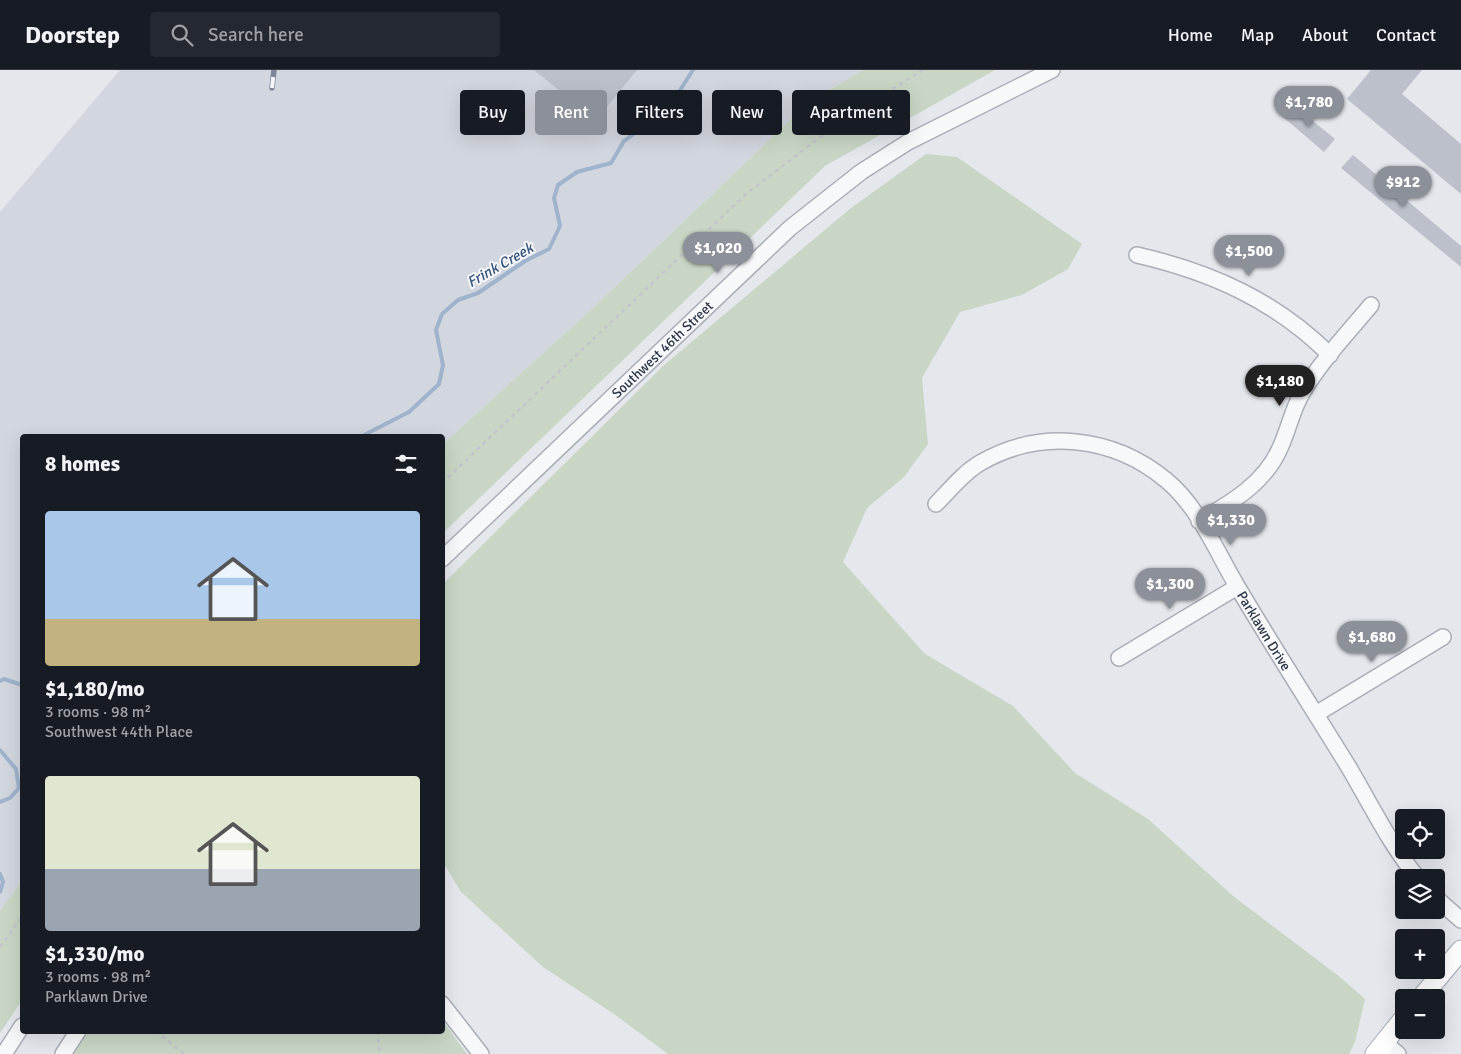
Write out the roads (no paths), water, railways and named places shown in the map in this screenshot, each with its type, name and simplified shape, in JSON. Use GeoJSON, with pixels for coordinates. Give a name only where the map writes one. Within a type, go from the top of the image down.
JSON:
{"type":"FeatureCollection","features":[{"type":"Feature","properties":{"kind":"main road"},"geometry":{"type":"LineString","coordinates":[[1428,989],[1461,950]]}},
{"type":"Feature","properties":{"kind":"main road"},"geometry":{"type":"LineString","coordinates":[[1386,1050],[1395,1034]]}},
{"type":"Feature","properties":{"kind":"street","name":"Southwest 46th Street"},"geometry":{"type":"LineString","coordinates":[[445,556],[790,228],[860,172],[908,142],[1052,70]]}},
{"type":"Feature","properties":{"kind":"street"},"geometry":{"type":"LineString","coordinates":[[1137,255],[1176,264],[1244,291],[1275,309],[1330,355]]}},
{"type":"Feature","properties":{"kind":"street"},"geometry":{"type":"LineString","coordinates":[[1200,521],[1242,495],[1263,475],[1279,451],[1300,397],[1314,375],[1372,306]]}},
{"type":"Feature","properties":{"kind":"street","name":"Parklawn Drive"},"geometry":{"type":"LineString","coordinates":[[936,504],[968,472],[1007,450],[1038,442],[1068,440],[1099,445],[1140,462],[1167,481],[1189,505],[1200,521],[1237,587],[1412,869]]}},
{"type":"Feature","properties":{"kind":"street"},"geometry":{"type":"LineString","coordinates":[[1119,658],[1237,587]]}},
{"type":"Feature","properties":{"kind":"street"},"geometry":{"type":"LineString","coordinates":[[1316,714],[1443,637]]}},
{"type":"Feature","properties":{"kind":"street"},"geometry":{"type":"LineString","coordinates":[[1445,906],[1461,920]]}},
{"type":"Feature","properties":{"kind":"street"},"geometry":{"type":"LineString","coordinates":[[445,1008],[481,1054]]}},
{"type":"Feature","properties":{"kind":"street"},"geometry":{"type":"LineString","coordinates":[[4,1054],[20,1029]]}},
{"type":"Feature","properties":{"kind":"street"},"geometry":{"type":"LineString","coordinates":[[63,1054],[76,1034]]}},
{"type":"Feature","properties":{"kind":"waterway","name":"Frink Creek"},"geometry":{"type":"LineString","coordinates":[[366,434],[409,412],[439,384],[443,365],[436,330],[442,314],[458,300],[478,293],[525,261],[549,249],[560,226],[554,198],[558,185],[577,172],[611,163],[624,141],[668,109],[693,70]]}},
{"type":"Feature","properties":{"kind":"waterway","name":"Frink Creek"},"geometry":{"type":"LineString","coordinates":[[0,681],[4,679],[20,684]]}},
{"type":"Feature","properties":{"kind":"waterway","name":"Frink Creek"},"geometry":{"type":"LineString","coordinates":[[0,750],[16,769],[19,788],[10,798],[0,802]]}},
{"type":"Feature","properties":{"kind":"waterway","name":"Frink Creek"},"geometry":{"type":"LineString","coordinates":[[0,874],[3,882],[0,892]]}},
{"type":"Feature","properties":{"kind":"railway"},"geometry":{"type":"LineString","coordinates":[[272,88],[274,70]]}}]}
